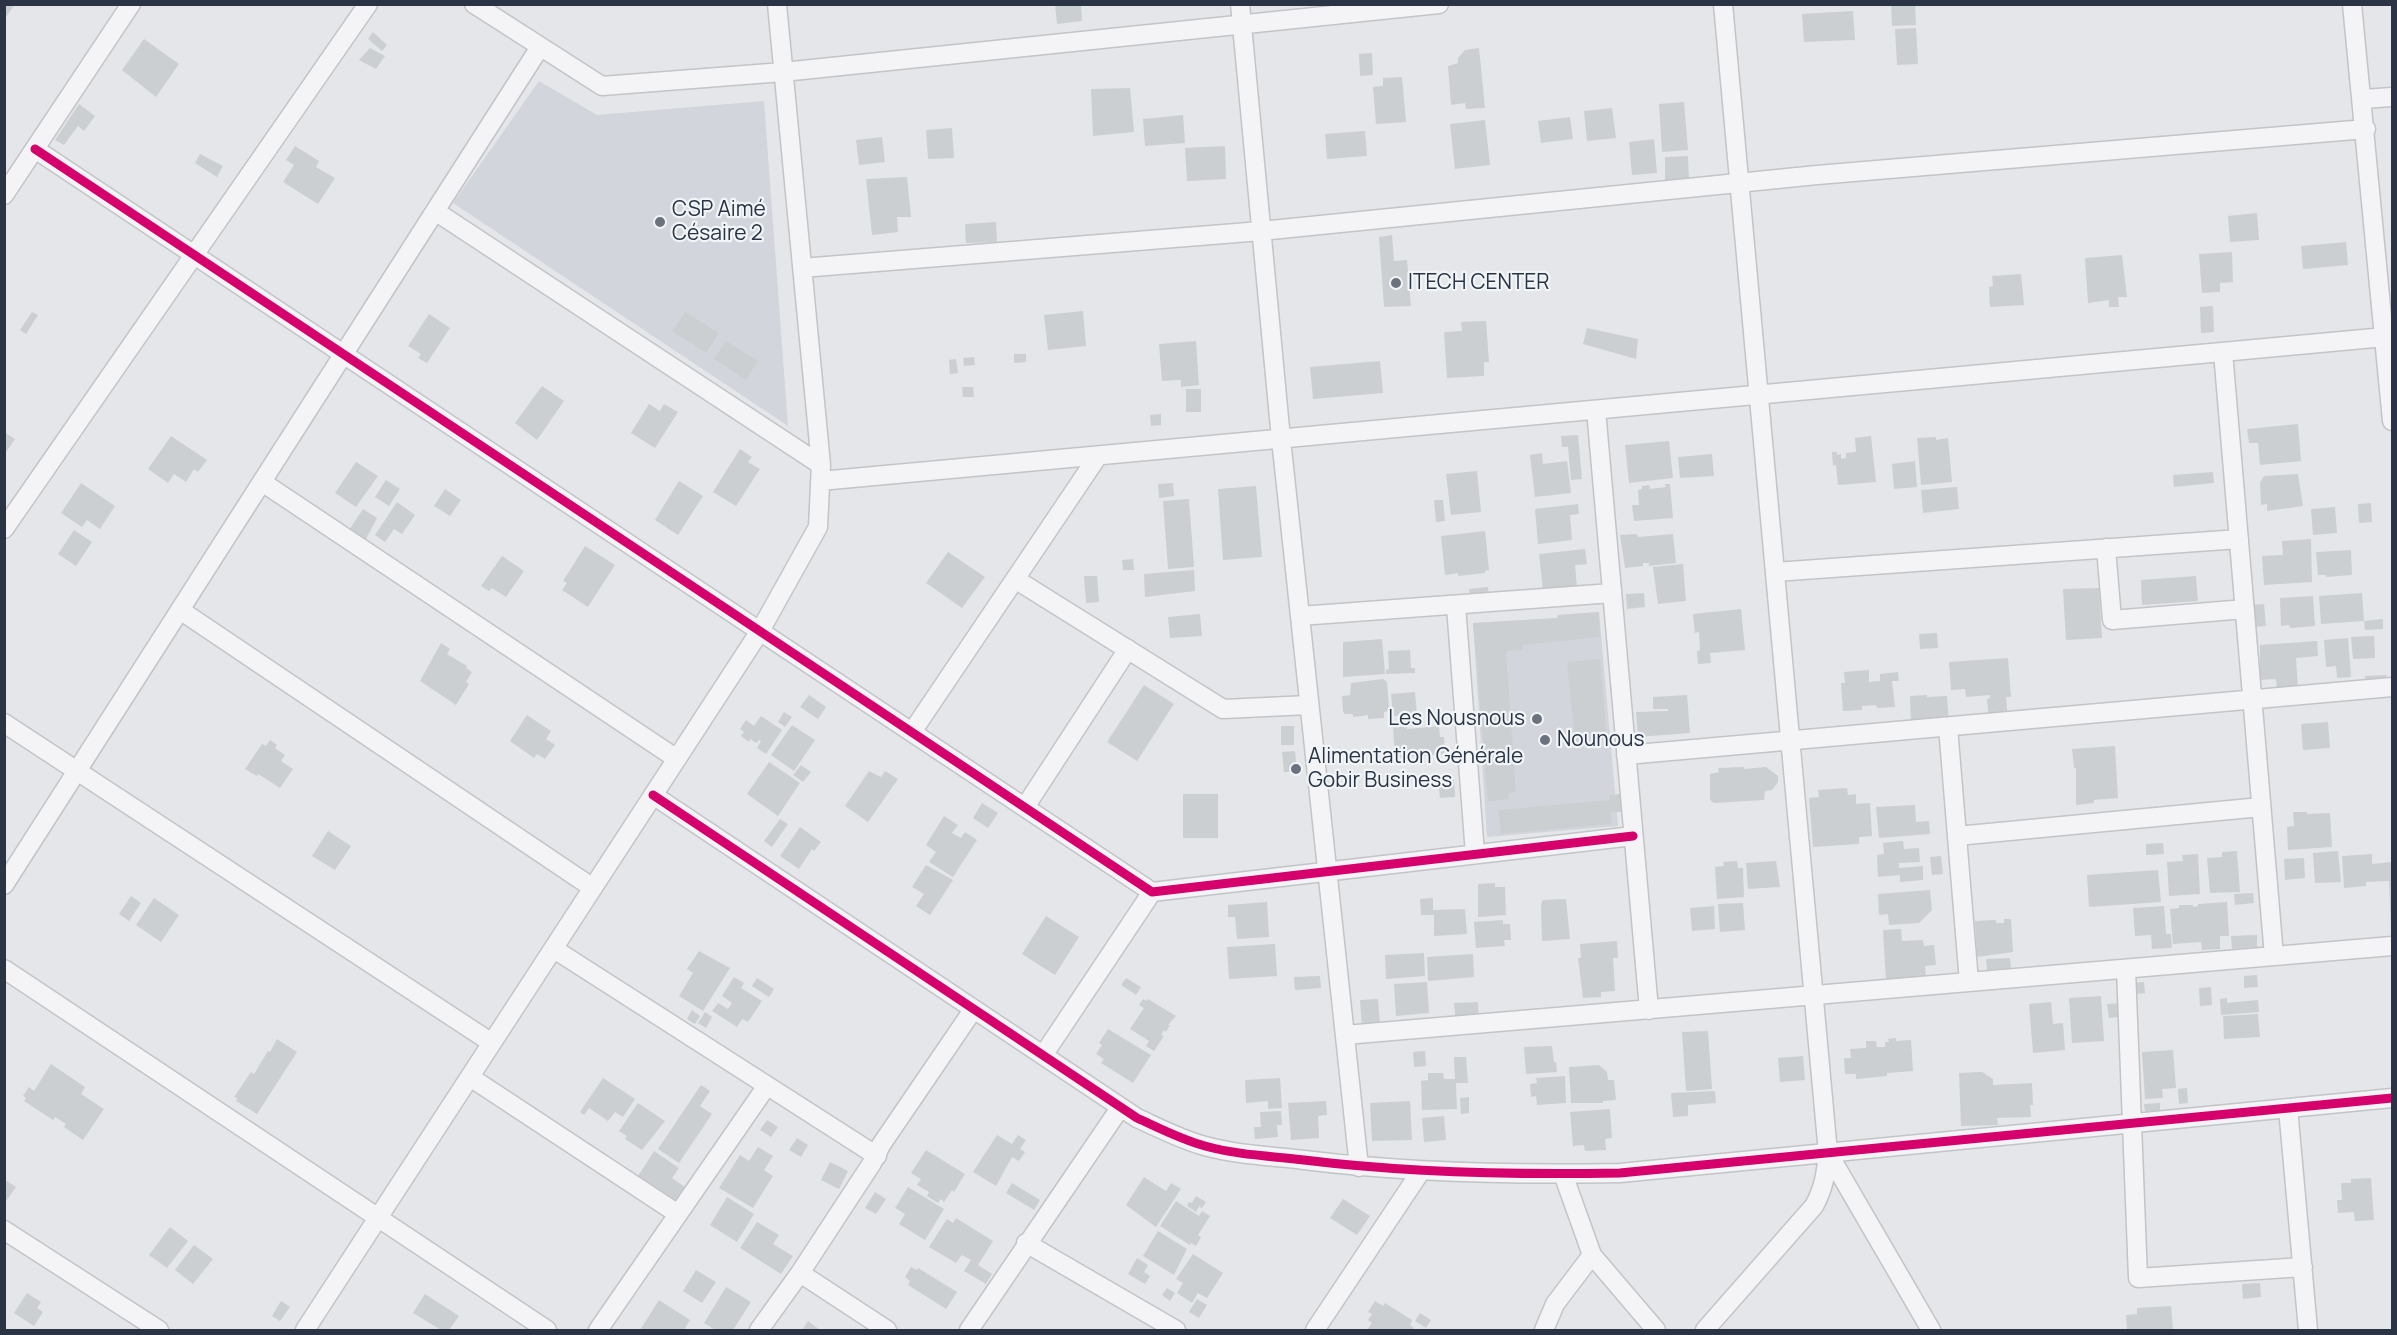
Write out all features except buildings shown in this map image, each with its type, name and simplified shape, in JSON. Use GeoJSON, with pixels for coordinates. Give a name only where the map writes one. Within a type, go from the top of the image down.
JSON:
{"type":"FeatureCollection","features":[{"type":"Feature","properties":{"kind":"street"},"geometry":{"type":"LineString","coordinates":[[4,195],[131,4]]}},
{"type":"Feature","properties":{"kind":"street"},"geometry":{"type":"LineString","coordinates":[[4,529],[368,4]]}},
{"type":"Feature","properties":{"kind":"street"},"geometry":{"type":"LineString","coordinates":[[474,4],[602,86],[783,72],[1439,4]]}},
{"type":"Feature","properties":{"kind":"street"},"geometry":{"type":"LineString","coordinates":[[305,1330],[760,631],[818,526],[821,473],[777,4]]}},
{"type":"Feature","properties":{"kind":"street"},"geometry":{"type":"LineString","coordinates":[[1240,4],[1281,439],[1359,1167]]}},
{"type":"Feature","properties":{"kind":"street"},"geometry":{"type":"LineString","coordinates":[[1705,1330],[1814,1206],[1826,1180],[1828,1153],[1723,4]]}},
{"type":"Feature","properties":{"kind":"street"},"geometry":{"type":"LineString","coordinates":[[2352,4],[2366,129],[2392,421]]}},
{"type":"Feature","properties":{"kind":"street"},"geometry":{"type":"LineString","coordinates":[[4,885],[540,46]]}},
{"type":"Feature","properties":{"kind":"street"},"geometry":{"type":"LineString","coordinates":[[2363,99],[2392,97]]}},
{"type":"Feature","properties":{"kind":"street"},"geometry":{"type":"LineString","coordinates":[[802,268],[1261,231],[1739,183],[2366,129]]}},
{"type":"Feature","properties":{"kind":"street"},"geometry":{"type":"LineString","coordinates":[[35,149],[1152,892],[1634,836]]}},
{"type":"Feature","properties":{"kind":"street"},"geometry":{"type":"LineString","coordinates":[[435,211],[821,473],[1098,456],[2385,337]]}},
{"type":"Feature","properties":{"kind":"street"},"geometry":{"type":"LineString","coordinates":[[2223,352],[2274,956]]}},
{"type":"Feature","properties":{"kind":"street"},"geometry":{"type":"LineString","coordinates":[[1596,410],[1649,1010]]}},
{"type":"Feature","properties":{"kind":"street"},"geometry":{"type":"LineString","coordinates":[[912,732],[1098,456]]}},
{"type":"Feature","properties":{"kind":"street"},"geometry":{"type":"LineString","coordinates":[[262,482],[677,759]]}},
{"type":"Feature","properties":{"kind":"street"},"geometry":{"type":"LineString","coordinates":[[1775,572],[2239,539]]}},
{"type":"Feature","properties":{"kind":"street"},"geometry":{"type":"LineString","coordinates":[[2106,548],[2112,620],[2245,609]]}},
{"type":"Feature","properties":{"kind":"street"},"geometry":{"type":"LineString","coordinates":[[1015,579],[1223,709],[1310,705]]}},
{"type":"Feature","properties":{"kind":"street"},"geometry":{"type":"LineString","coordinates":[[1300,616],[1612,593]]}},
{"type":"Feature","properties":{"kind":"street"},"geometry":{"type":"LineString","coordinates":[[1456,606],[1475,854]]}},
{"type":"Feature","properties":{"kind":"street"},"geometry":{"type":"LineString","coordinates":[[180,610],[593,888]]}},
{"type":"Feature","properties":{"kind":"street"},"geometry":{"type":"LineString","coordinates":[[1025,807],[1128,649]]}},
{"type":"Feature","properties":{"kind":"street"},"geometry":{"type":"LineString","coordinates":[[1626,755],[2392,687]]}},
{"type":"Feature","properties":{"kind":"street"},"geometry":{"type":"LineString","coordinates":[[4,723],[492,1043]]}},
{"type":"Feature","properties":{"kind":"street"},"geometry":{"type":"LineString","coordinates":[[1948,727],[1969,982]]}},
{"type":"Feature","properties":{"kind":"street"},"geometry":{"type":"LineString","coordinates":[[653,795],[973,1010],[1044,1054],[1120,1108],[1137,1118],[1206,1146],[1228,1151],[1359,1167],[1421,1171],[1620,1173],[2392,1098]]}},
{"type":"Feature","properties":{"kind":"street"},"geometry":{"type":"LineString","coordinates":[[1957,836],[2261,807]]}},
{"type":"Feature","properties":{"kind":"street"},"geometry":{"type":"LineString","coordinates":[[1044,1054],[1152,892]]}},
{"type":"Feature","properties":{"kind":"street"},"geometry":{"type":"LineString","coordinates":[[1345,1035],[2392,946]]}},
{"type":"Feature","properties":{"kind":"street"},"geometry":{"type":"LineString","coordinates":[[554,949],[877,1156]]}},
{"type":"Feature","properties":{"kind":"street"},"geometry":{"type":"LineString","coordinates":[[4,969],[547,1330]]}},
{"type":"Feature","properties":{"kind":"street"},"geometry":{"type":"LineString","coordinates":[[2126,969],[2138,1278],[2303,1267]]}},
{"type":"Feature","properties":{"kind":"street"},"geometry":{"type":"LineString","coordinates":[[759,1330],[800,1273],[877,1156],[881,1145],[973,1010]]}},
{"type":"Feature","properties":{"kind":"street"},"geometry":{"type":"LineString","coordinates":[[470,1077],[678,1214]]}},
{"type":"Feature","properties":{"kind":"street"},"geometry":{"type":"LineString","coordinates":[[598,1330],[766,1087]]}},
{"type":"Feature","properties":{"kind":"street"},"geometry":{"type":"LineString","coordinates":[[969,1330],[1120,1108]]}},
{"type":"Feature","properties":{"kind":"street"},"geometry":{"type":"LineString","coordinates":[[2288,1108],[2308,1330]]}},
{"type":"Feature","properties":{"kind":"street"},"geometry":{"type":"LineString","coordinates":[[1828,1153],[1931,1330]]}},
{"type":"Feature","properties":{"kind":"street"},"geometry":{"type":"LineString","coordinates":[[1316,1330],[1421,1171]]}},
{"type":"Feature","properties":{"kind":"street"},"geometry":{"type":"LineString","coordinates":[[1563,1174],[1592,1255],[1656,1330]]}},
{"type":"Feature","properties":{"kind":"street"},"geometry":{"type":"LineString","coordinates":[[4,1230],[159,1330]]}},
{"type":"Feature","properties":{"kind":"street"},"geometry":{"type":"LineString","coordinates":[[1026,1244],[1176,1330]]}},
{"type":"Feature","properties":{"kind":"street"},"geometry":{"type":"LineString","coordinates":[[1544,1330],[1555,1304],[1592,1255]]}},
{"type":"Feature","properties":{"kind":"street"},"geometry":{"type":"LineString","coordinates":[[800,1273],[887,1330]]}},
{"type":"Feature","properties":{"kind":"shaded area"},"geometry":{"type":"Polygon","coordinates":[[[539,81],[597,115],[764,101],[788,426],[453,203],[539,81]]]}},
{"type":"Feature","properties":{"kind":"shaded area","name":"Nounous"},"geometry":{"type":"Polygon","coordinates":[[[1599,612],[1618,826],[1487,837],[1473,623],[1557,618],[1558,615],[1599,612]]]}},
{"type":"Feature","properties":{"kind":"cycle path"},"geometry":{"type":"LineString","coordinates":[[35,149],[1152,892],[1633,836]]}},
{"type":"Feature","properties":{"kind":"cycle path"},"geometry":{"type":"LineString","coordinates":[[653,795],[1137,1118],[1171,1134],[1205,1146],[1229,1151],[1422,1170],[1541,1174],[1620,1173],[2392,1098]]}},
{"type":"Feature","properties":{"kind":"place","name":"CSP Aimé Césaire 2"},"geometry":{"type":"Point","coordinates":[660,222]}},
{"type":"Feature","properties":{"kind":"place","name":"ITECH CENTER"},"geometry":{"type":"Point","coordinates":[1396,283]}},
{"type":"Feature","properties":{"kind":"place","name":"Les Nousnous"},"geometry":{"type":"Point","coordinates":[1537,719]}},
{"type":"Feature","properties":{"kind":"place","name":"Nounous"},"geometry":{"type":"Point","coordinates":[1545,740]}},
{"type":"Feature","properties":{"kind":"place","name":"Alimentation Générale Gobir Business"},"geometry":{"type":"Point","coordinates":[1296,769]}}]}
